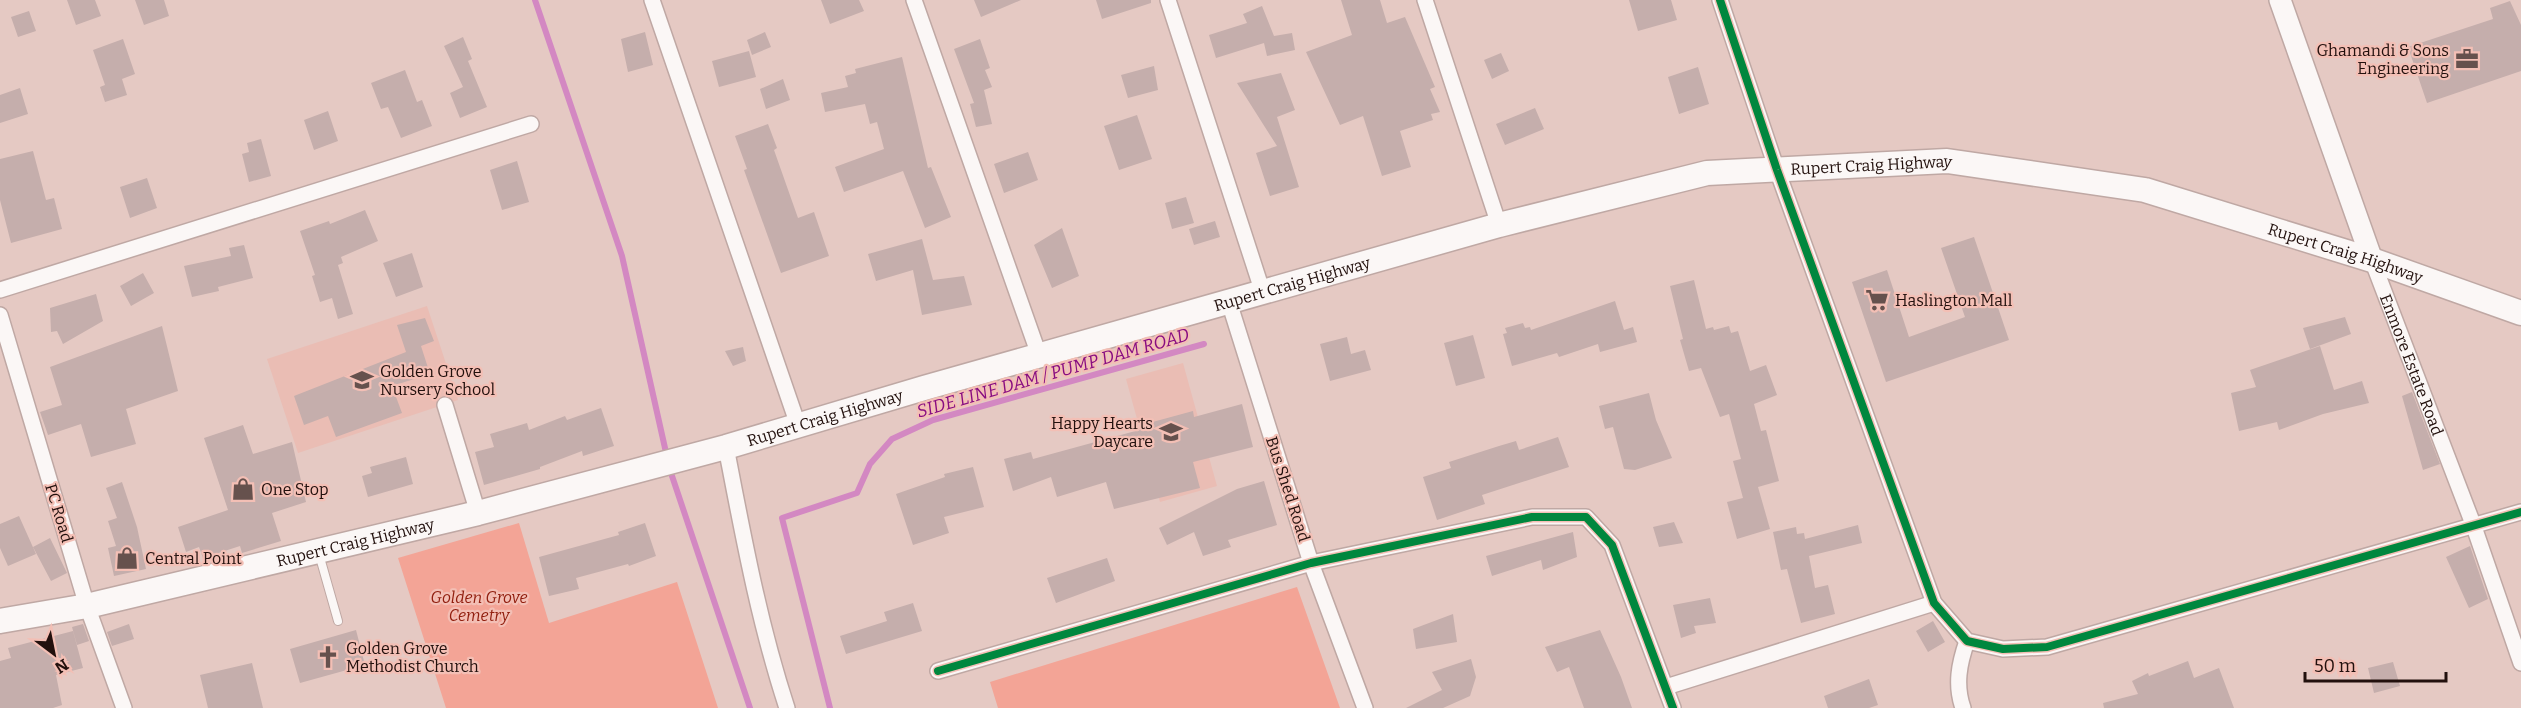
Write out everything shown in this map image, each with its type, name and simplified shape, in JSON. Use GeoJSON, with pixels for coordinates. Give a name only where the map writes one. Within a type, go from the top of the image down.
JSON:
{"type":"FeatureCollection","features":[{"type":"Feature","properties":{"kind":"main road","name":"Enmore Estate Road"},"geometry":{"type":"LineString","coordinates":[[2280,0],[2372,260]]}},
{"type":"Feature","properties":{"kind":"main road","name":"Rupert Craig Highway"},"geometry":{"type":"LineString","coordinates":[[0,621],[87,606],[478,513],[726,447],[1039,355],[1499,225],[1707,173],[1947,161],[2145,190],[2372,260],[2521,313]]}},
{"type":"Feature","properties":{"kind":"street"},"geometry":{"type":"LineString","coordinates":[[652,0],[798,425]]}},
{"type":"Feature","properties":{"kind":"street"},"geometry":{"type":"LineString","coordinates":[[914,0],[1039,355]]}},
{"type":"Feature","properties":{"kind":"street"},"geometry":{"type":"LineString","coordinates":[[1168,0],[1263,293]]}},
{"type":"Feature","properties":{"kind":"street"},"geometry":{"type":"LineString","coordinates":[[1425,0],[1499,225]]}},
{"type":"Feature","properties":{"kind":"street"},"geometry":{"type":"LineString","coordinates":[[1720,0],[1777,170],[1934,603],[1967,642],[2003,650],[2047,647],[2521,512]]}},
{"type":"Feature","properties":{"kind":"street"},"geometry":{"type":"LineString","coordinates":[[0,290],[531,124]]}},
{"type":"Feature","properties":{"kind":"street","name":"Enmore Estate Road"},"geometry":{"type":"LineString","coordinates":[[2372,260],[2473,524],[2521,663]]}},
{"type":"Feature","properties":{"kind":"street","name":"Bus Shed Road"},"geometry":{"type":"LineString","coordinates":[[1229,303],[1311,563],[1365,708]]}},
{"type":"Feature","properties":{"kind":"street","name":"PC Road"},"geometry":{"type":"LineString","coordinates":[[0,315],[87,606],[124,708]]}},
{"type":"Feature","properties":{"kind":"street"},"geometry":{"type":"LineString","coordinates":[[446,405],[478,513]]}},
{"type":"Feature","properties":{"kind":"street"},"geometry":{"type":"LineString","coordinates":[[726,447],[749,567],[772,664],[787,708]]}},
{"type":"Feature","properties":{"kind":"street"},"geometry":{"type":"LineString","coordinates":[[938,671],[1311,563],[1532,517],[1586,517],[1612,545],[1673,708]]}},
{"type":"Feature","properties":{"kind":"street"},"geometry":{"type":"LineString","coordinates":[[1666,687],[1934,603]]}},
{"type":"Feature","properties":{"kind":"street"},"geometry":{"type":"LineString","coordinates":[[1962,708],[1958,694],[1959,662],[1967,642]]}},
{"type":"Feature","properties":{"kind":"lane"},"geometry":{"type":"LineString","coordinates":[[319,552],[338,621]]}},
{"type":"Feature","properties":{"kind":"shaded area","name":"Golden Grove Nursery School"},"geometry":{"type":"Polygon","coordinates":[[[427,306],[458,400],[298,453],[267,359],[427,306]]]}},
{"type":"Feature","properties":{"kind":"shaded area","name":"Happy Hearts Daycare"},"geometry":{"type":"Polygon","coordinates":[[[1183,363],[1217,486],[1160,502],[1126,379],[1183,363]]]}},
{"type":"Feature","properties":{"kind":"green space","name":"Golden Grove Cemetry"},"geometry":{"type":"Polygon","coordinates":[[[519,523],[549,623],[677,582],[718,708],[446,708],[398,558],[519,523]]]}},
{"type":"Feature","properties":{"kind":"green space"},"geometry":{"type":"Polygon","coordinates":[[[1297,587],[1340,708],[998,708],[990,682],[1297,587]]]}},
{"type":"Feature","properties":{"kind":"building"},"geometry":{"type":"Polygon","coordinates":[[[67,0],[95,0],[101,16],[76,25],[67,0]]]}},
{"type":"Feature","properties":{"kind":"building"},"geometry":{"type":"Polygon","coordinates":[[[135,0],[164,0],[169,16],[144,25],[135,0]]]}},
{"type":"Feature","properties":{"kind":"building"},"geometry":{"type":"Polygon","coordinates":[[[821,0],[859,0],[864,11],[830,24],[821,0]]]}},
{"type":"Feature","properties":{"kind":"building"},"geometry":{"type":"Polygon","coordinates":[[[974,0],[1021,0],[981,17],[974,0]]]}},
{"type":"Feature","properties":{"kind":"building"},"geometry":{"type":"Polygon","coordinates":[[[1096,0],[1151,0],[1151,3],[1102,19],[1096,0]]]}},
{"type":"Feature","properties":{"kind":"building"},"geometry":{"type":"Polygon","coordinates":[[[1341,0],[1380,0],[1387,23],[1405,17],[1435,87],[1430,89],[1440,112],[1431,114],[1433,120],[1400,131],[1411,167],[1382,176],[1363,116],[1340,125],[1306,52],[1352,35],[1341,0]]]}},
{"type":"Feature","properties":{"kind":"building"},"geometry":{"type":"Polygon","coordinates":[[[1629,0],[1671,0],[1677,20],[1638,31],[1629,0]]]}},
{"type":"Feature","properties":{"kind":"building","name":"Ghamandi & Sons Engineering"},"geometry":{"type":"Polygon","coordinates":[[[2510,1],[2521,25],[2521,71],[2427,103],[2408,47],[2493,19],[2490,8],[2510,1]]]}},
{"type":"Feature","properties":{"kind":"building"},"geometry":{"type":"Polygon","coordinates":[[[1262,6],[1274,36],[1292,33],[1295,50],[1267,56],[1264,43],[1216,58],[1209,35],[1247,23],[1243,14],[1262,6]]]}},
{"type":"Feature","properties":{"kind":"building"},"geometry":{"type":"Polygon","coordinates":[[[29,11],[36,31],[18,37],[11,17],[29,11]]]}},
{"type":"Feature","properties":{"kind":"building"},"geometry":{"type":"Polygon","coordinates":[[[645,32],[653,65],[628,72],[621,39],[645,32]]]}},
{"type":"Feature","properties":{"kind":"building"},"geometry":{"type":"Polygon","coordinates":[[[765,32],[771,47],[752,55],[747,40],[765,32]]]}},
{"type":"Feature","properties":{"kind":"building"},"geometry":{"type":"Polygon","coordinates":[[[463,37],[472,59],[468,61],[487,107],[460,118],[450,93],[463,87],[444,46],[463,37]]]}},
{"type":"Feature","properties":{"kind":"building"},"geometry":{"type":"Polygon","coordinates":[[[123,39],[135,74],[122,79],[127,95],[105,102],[100,87],[105,85],[93,50],[123,39]]]}},
{"type":"Feature","properties":{"kind":"building"},"geometry":{"type":"Polygon","coordinates":[[[980,39],[990,68],[985,70],[992,87],[984,90],[992,124],[976,127],[970,104],[974,103],[954,49],[980,39]]]}},
{"type":"Feature","properties":{"kind":"building"},"geometry":{"type":"Polygon","coordinates":[[[749,51],[756,77],[719,87],[712,61],[749,51]]]}},
{"type":"Feature","properties":{"kind":"building"},"geometry":{"type":"Polygon","coordinates":[[[1501,53],[1509,71],[1492,79],[1484,60],[1501,53]]]}},
{"type":"Feature","properties":{"kind":"building"},"geometry":{"type":"Polygon","coordinates":[[[902,57],[928,168],[931,167],[951,217],[925,228],[903,171],[844,192],[835,167],[884,149],[877,122],[870,124],[865,104],[825,112],[821,93],[848,87],[845,76],[856,73],[855,69],[902,57]]]}},
{"type":"Feature","properties":{"kind":"building"},"geometry":{"type":"Polygon","coordinates":[[[1154,66],[1158,90],[1128,98],[1121,75],[1154,66]]]}},
{"type":"Feature","properties":{"kind":"building"},"geometry":{"type":"Polygon","coordinates":[[[1698,67],[1709,104],[1679,114],[1668,77],[1698,67]]]}},
{"type":"Feature","properties":{"kind":"building"},"geometry":{"type":"Polygon","coordinates":[[[405,70],[417,102],[422,100],[432,126],[401,138],[388,107],[381,109],[371,83],[405,70]]]}},
{"type":"Feature","properties":{"kind":"building"},"geometry":{"type":"Polygon","coordinates":[[[1281,73],[1295,110],[1277,117],[1299,187],[1270,196],[1256,153],[1277,146],[1237,83],[1281,73]]]}},
{"type":"Feature","properties":{"kind":"building"},"geometry":{"type":"Polygon","coordinates":[[[783,79],[790,100],[766,109],[760,89],[783,79]]]}},
{"type":"Feature","properties":{"kind":"building"},"geometry":{"type":"Polygon","coordinates":[[[20,88],[28,114],[0,123],[0,95],[20,88]]]}},
{"type":"Feature","properties":{"kind":"building"},"geometry":{"type":"Polygon","coordinates":[[[1535,108],[1544,129],[1505,145],[1496,124],[1535,108]]]}},
{"type":"Feature","properties":{"kind":"building"},"geometry":{"type":"Polygon","coordinates":[[[328,111],[338,141],[314,150],[304,120],[328,111]]]}},
{"type":"Feature","properties":{"kind":"building"},"geometry":{"type":"Polygon","coordinates":[[[1137,115],[1152,159],[1119,170],[1104,126],[1137,115]]]}},
{"type":"Feature","properties":{"kind":"building"},"geometry":{"type":"Polygon","coordinates":[[[768,124],[777,148],[774,150],[798,218],[814,212],[829,256],[781,273],[744,170],[747,169],[735,136],[768,124]]]}},
{"type":"Feature","properties":{"kind":"building"},"geometry":{"type":"Polygon","coordinates":[[[261,139],[271,176],[249,182],[242,154],[249,152],[247,143],[261,139]]]}},
{"type":"Feature","properties":{"kind":"building"},"geometry":{"type":"Polygon","coordinates":[[[33,151],[46,200],[54,198],[62,229],[11,243],[0,200],[0,159],[33,151]]]}},
{"type":"Feature","properties":{"kind":"building"},"geometry":{"type":"Polygon","coordinates":[[[1028,152],[1038,180],[1004,193],[994,164],[1028,152]]]}},
{"type":"Feature","properties":{"kind":"building"},"geometry":{"type":"Polygon","coordinates":[[[517,161],[529,202],[502,210],[490,170],[517,161]]]}},
{"type":"Feature","properties":{"kind":"building"},"geometry":{"type":"Polygon","coordinates":[[[147,178],[157,208],[130,218],[120,187],[147,178]]]}},
{"type":"Feature","properties":{"kind":"building"},"geometry":{"type":"Polygon","coordinates":[[[1186,197],[1194,223],[1172,229],[1165,203],[1186,197]]]}},
{"type":"Feature","properties":{"kind":"building"},"geometry":{"type":"Polygon","coordinates":[[[365,210],[378,241],[341,257],[343,263],[338,265],[353,314],[338,319],[332,298],[320,302],[312,276],[315,275],[300,231],[329,221],[330,224],[365,210]]]}},
{"type":"Feature","properties":{"kind":"building"},"geometry":{"type":"Polygon","coordinates":[[[1215,221],[1220,237],[1194,245],[1189,229],[1215,221]]]}},
{"type":"Feature","properties":{"kind":"building"},"geometry":{"type":"Polygon","coordinates":[[[1062,228],[1079,276],[1052,288],[1034,245],[1062,228]]]}},
{"type":"Feature","properties":{"kind":"building","name":"Haslington Mall"},"geometry":{"type":"Polygon","coordinates":[[[1974,237],[2009,340],[1886,382],[1852,282],[1887,270],[1909,337],[1965,317],[1941,248],[1974,237]]]}},
{"type":"Feature","properties":{"kind":"building"},"geometry":{"type":"Polygon","coordinates":[[[922,239],[933,280],[964,276],[972,305],[922,315],[913,270],[876,281],[868,254],[922,239]]]}},
{"type":"Feature","properties":{"kind":"building"},"geometry":{"type":"Polygon","coordinates":[[[244,245],[253,278],[218,287],[219,291],[192,297],[184,266],[231,256],[229,248],[244,245]]]}},
{"type":"Feature","properties":{"kind":"building"},"geometry":{"type":"Polygon","coordinates":[[[412,253],[423,287],[396,297],[383,263],[412,253]]]}},
{"type":"Feature","properties":{"kind":"building"},"geometry":{"type":"Polygon","coordinates":[[[143,273],[154,293],[131,306],[120,286],[143,273]]]}},
{"type":"Feature","properties":{"kind":"building"},"geometry":{"type":"Polygon","coordinates":[[[1694,280],[1706,329],[1713,327],[1714,330],[1729,326],[1731,333],[1738,331],[1750,371],[1766,365],[1777,395],[1754,404],[1761,431],[1766,430],[1779,481],[1758,487],[1770,529],[1737,539],[1727,502],[1743,498],[1733,461],[1741,459],[1729,414],[1720,417],[1701,368],[1689,371],[1680,340],[1683,339],[1670,286],[1694,280]]]}},
{"type":"Feature","properties":{"kind":"building"},"geometry":{"type":"Polygon","coordinates":[[[96,294],[103,321],[63,344],[57,331],[51,332],[50,308],[96,294]]]}},
{"type":"Feature","properties":{"kind":"building"},"geometry":{"type":"Polygon","coordinates":[[[1615,301],[1624,330],[1633,327],[1637,342],[1600,352],[1598,344],[1559,357],[1557,353],[1512,366],[1503,334],[1507,333],[1505,328],[1523,323],[1525,328],[1530,327],[1531,330],[1615,301]]]}},
{"type":"Feature","properties":{"kind":"building"},"geometry":{"type":"Polygon","coordinates":[[[2345,317],[2351,334],[2310,349],[2303,328],[2345,317]]]}},
{"type":"Feature","properties":{"kind":"building"},"geometry":{"type":"Polygon","coordinates":[[[425,318],[434,341],[421,346],[430,374],[392,386],[402,413],[336,437],[328,416],[304,425],[294,396],[406,352],[397,325],[425,318]]]}},
{"type":"Feature","properties":{"kind":"building"},"geometry":{"type":"Polygon","coordinates":[[[162,326],[178,391],[126,409],[136,444],[91,457],[81,424],[48,435],[40,412],[62,405],[50,367],[162,326]]]}},
{"type":"Feature","properties":{"kind":"building"},"geometry":{"type":"Polygon","coordinates":[[[1473,335],[1485,378],[1456,386],[1444,343],[1473,335]]]}},
{"type":"Feature","properties":{"kind":"building"},"geometry":{"type":"Polygon","coordinates":[[[1347,337],[1351,354],[1365,350],[1371,370],[1330,381],[1320,344],[1347,337]]]}},
{"type":"Feature","properties":{"kind":"building"},"geometry":{"type":"Polygon","coordinates":[[[2320,346],[2334,390],[2362,381],[2369,403],[2323,414],[2279,430],[2277,422],[2239,431],[2231,393],[2256,387],[2250,370],[2320,346]]]}},
{"type":"Feature","properties":{"kind":"building"},"geometry":{"type":"Polygon","coordinates":[[[743,347],[746,361],[733,366],[725,351],[743,347]]]}},
{"type":"Feature","properties":{"kind":"building"},"geometry":{"type":"Polygon","coordinates":[[[2412,392],[2440,464],[2423,470],[2402,396],[2412,392]]]}},
{"type":"Feature","properties":{"kind":"building"},"geometry":{"type":"Polygon","coordinates":[[[1649,393],[1656,420],[1672,458],[1635,470],[1624,469],[1613,427],[1605,429],[1599,406],[1649,393]]]}},
{"type":"Feature","properties":{"kind":"building"},"geometry":{"type":"Polygon","coordinates":[[[1242,404],[1253,447],[1193,462],[1200,488],[1114,509],[1106,482],[1057,497],[1051,477],[1013,491],[1004,459],[1031,452],[1033,459],[1150,427],[1149,423],[1193,411],[1194,417],[1242,404]]]}},
{"type":"Feature","properties":{"kind":"building"},"geometry":{"type":"Polygon","coordinates":[[[601,408],[614,446],[583,456],[582,451],[540,467],[540,469],[484,485],[475,452],[494,447],[490,434],[527,423],[529,430],[565,416],[567,420],[601,408]]]}},
{"type":"Feature","properties":{"kind":"building"},"geometry":{"type":"Polygon","coordinates":[[[243,425],[253,454],[292,442],[306,502],[272,513],[281,541],[242,553],[240,546],[203,558],[199,547],[186,552],[178,527],[228,510],[204,438],[243,425]]]}},
{"type":"Feature","properties":{"kind":"building"},"geometry":{"type":"Polygon","coordinates":[[[1558,437],[1569,467],[1482,495],[1485,504],[1437,520],[1423,477],[1451,468],[1449,462],[1499,446],[1516,441],[1519,450],[1558,437]]]}},
{"type":"Feature","properties":{"kind":"building"},"geometry":{"type":"Polygon","coordinates":[[[406,457],[413,484],[368,497],[362,476],[372,473],[370,467],[406,457]]]}},
{"type":"Feature","properties":{"kind":"building"},"geometry":{"type":"Polygon","coordinates":[[[973,467],[984,507],[944,517],[949,533],[913,545],[896,494],[945,477],[944,474],[973,467]]]}},
{"type":"Feature","properties":{"kind":"building"},"geometry":{"type":"Polygon","coordinates":[[[1264,481],[1277,525],[1228,540],[1231,547],[1203,556],[1194,532],[1167,545],[1159,528],[1237,489],[1264,481]]]}},
{"type":"Feature","properties":{"kind":"building"},"geometry":{"type":"Polygon","coordinates":[[[122,482],[137,527],[146,569],[114,576],[108,548],[116,546],[108,521],[117,518],[106,488],[122,482]]]}},
{"type":"Feature","properties":{"kind":"building"},"geometry":{"type":"Polygon","coordinates":[[[19,516],[36,554],[8,566],[0,548],[0,524],[19,516]]]}},
{"type":"Feature","properties":{"kind":"building"},"geometry":{"type":"Polygon","coordinates":[[[1674,522],[1683,543],[1659,547],[1653,527],[1674,522]]]}},
{"type":"Feature","properties":{"kind":"building"},"geometry":{"type":"Polygon","coordinates":[[[645,523],[656,556],[629,566],[628,564],[576,578],[579,589],[549,596],[539,557],[619,535],[618,532],[645,523]]]}},
{"type":"Feature","properties":{"kind":"building"},"geometry":{"type":"Polygon","coordinates":[[[1858,525],[1862,543],[1809,556],[1815,588],[1828,585],[1835,614],[1801,623],[1787,569],[1781,570],[1773,532],[1796,527],[1797,534],[1804,533],[1805,539],[1858,525]]]}},
{"type":"Feature","properties":{"kind":"building"},"geometry":{"type":"Polygon","coordinates":[[[1573,532],[1577,557],[1543,570],[1541,560],[1492,576],[1486,556],[1573,532]]]}},
{"type":"Feature","properties":{"kind":"building"},"geometry":{"type":"Polygon","coordinates":[[[50,538],[67,573],[51,581],[33,547],[50,538]]]}},
{"type":"Feature","properties":{"kind":"building"},"geometry":{"type":"Polygon","coordinates":[[[2470,546],[2488,599],[2469,608],[2446,557],[2470,546]]]}},
{"type":"Feature","properties":{"kind":"building"},"geometry":{"type":"Polygon","coordinates":[[[1107,558],[1115,581],[1056,603],[1047,578],[1107,558]]]}},
{"type":"Feature","properties":{"kind":"building"},"geometry":{"type":"Polygon","coordinates":[[[1710,598],[1716,623],[1694,626],[1696,633],[1681,638],[1673,605],[1710,598]]]}},
{"type":"Feature","properties":{"kind":"building"},"geometry":{"type":"Polygon","coordinates":[[[913,603],[922,631],[846,654],[840,636],[887,621],[884,612],[913,603]]]}},
{"type":"Feature","properties":{"kind":"building"},"geometry":{"type":"Polygon","coordinates":[[[1453,614],[1457,642],[1416,649],[1413,629],[1453,614]]]}},
{"type":"Feature","properties":{"kind":"building"},"geometry":{"type":"Polygon","coordinates":[[[1933,621],[1945,642],[1928,652],[1916,631],[1933,621]]]}},
{"type":"Feature","properties":{"kind":"building"},"geometry":{"type":"Polygon","coordinates":[[[83,624],[89,641],[77,645],[72,627],[83,624]]]}},
{"type":"Feature","properties":{"kind":"building"},"geometry":{"type":"Polygon","coordinates":[[[129,624],[134,639],[112,646],[107,632],[129,624]]]}},
{"type":"Feature","properties":{"kind":"building","name":"Golden Grove Methodist Church"},"geometry":{"type":"Polygon","coordinates":[[[356,630],[365,665],[300,683],[290,649],[356,630]]]}},
{"type":"Feature","properties":{"kind":"building"},"geometry":{"type":"Polygon","coordinates":[[[1600,630],[1632,708],[1584,708],[1569,667],[1557,672],[1545,647],[1600,630]]]}},
{"type":"Feature","properties":{"kind":"building"},"geometry":{"type":"Polygon","coordinates":[[[73,631],[83,668],[56,675],[62,705],[53,708],[0,708],[0,661],[11,658],[8,648],[73,631]]]}},
{"type":"Feature","properties":{"kind":"building"},"geometry":{"type":"Polygon","coordinates":[[[1471,659],[1476,677],[1470,696],[1443,708],[1406,708],[1442,690],[1432,672],[1471,659]]]}},
{"type":"Feature","properties":{"kind":"building"},"geometry":{"type":"Polygon","coordinates":[[[2188,661],[2194,678],[2219,668],[2234,708],[2104,708],[2103,703],[2138,694],[2132,681],[2148,673],[2149,676],[2188,661]]]}},
{"type":"Feature","properties":{"kind":"building"},"geometry":{"type":"Polygon","coordinates":[[[2393,662],[2400,686],[2374,693],[2368,668],[2393,662]]]}},
{"type":"Feature","properties":{"kind":"building"},"geometry":{"type":"Polygon","coordinates":[[[252,663],[263,708],[208,708],[200,675],[252,663]]]}},
{"type":"Feature","properties":{"kind":"building"},"geometry":{"type":"Polygon","coordinates":[[[1869,679],[1878,705],[1869,708],[1828,708],[1824,696],[1869,679]]]}},
{"type":"Feature","properties":{"kind":"waterway"},"geometry":{"type":"LineString","coordinates":[[535,0],[622,256],[667,457]]}},
{"type":"Feature","properties":{"kind":"waterway","name":"SIDE LINE DAM / PUMP DAM ROAD"},"geometry":{"type":"LineString","coordinates":[[830,708],[782,518],[857,493],[870,464],[892,439],[933,420],[1204,344]]}},
{"type":"Feature","properties":{"kind":"waterway"},"geometry":{"type":"LineString","coordinates":[[669,467],[750,708]]}},
{"type":"Feature","properties":{"kind":"cycle path"},"geometry":{"type":"LineString","coordinates":[[1720,0],[1777,170],[1934,603],[1967,641],[2003,649],[2047,647],[2521,512]]}},
{"type":"Feature","properties":{"kind":"cycle path"},"geometry":{"type":"LineString","coordinates":[[938,671],[1311,563],[1532,517],[1586,517],[1612,545],[1673,708]]}},
{"type":"Feature","properties":{"kind":"place","name":"Ghamandi & Sons Engineering"},"geometry":{"type":"Point","coordinates":[2467,59]}},
{"type":"Feature","properties":{"kind":"place","name":"Haslington Mall"},"geometry":{"type":"Point","coordinates":[1877,300]}},
{"type":"Feature","properties":{"kind":"place","name":"Golden Grove Nursery School"},"geometry":{"type":"Point","coordinates":[362,380]}},
{"type":"Feature","properties":{"kind":"place","name":"Happy Hearts Daycare"},"geometry":{"type":"Point","coordinates":[1171,432]}},
{"type":"Feature","properties":{"kind":"place","name":"One Stop"},"geometry":{"type":"Point","coordinates":[243,489]}},
{"type":"Feature","properties":{"kind":"place","name":"Central Point"},"geometry":{"type":"Point","coordinates":[127,558]}},
{"type":"Feature","properties":{"kind":"place","name":"Golden Grove Methodist Church"},"geometry":{"type":"Point","coordinates":[328,657]}}]}
